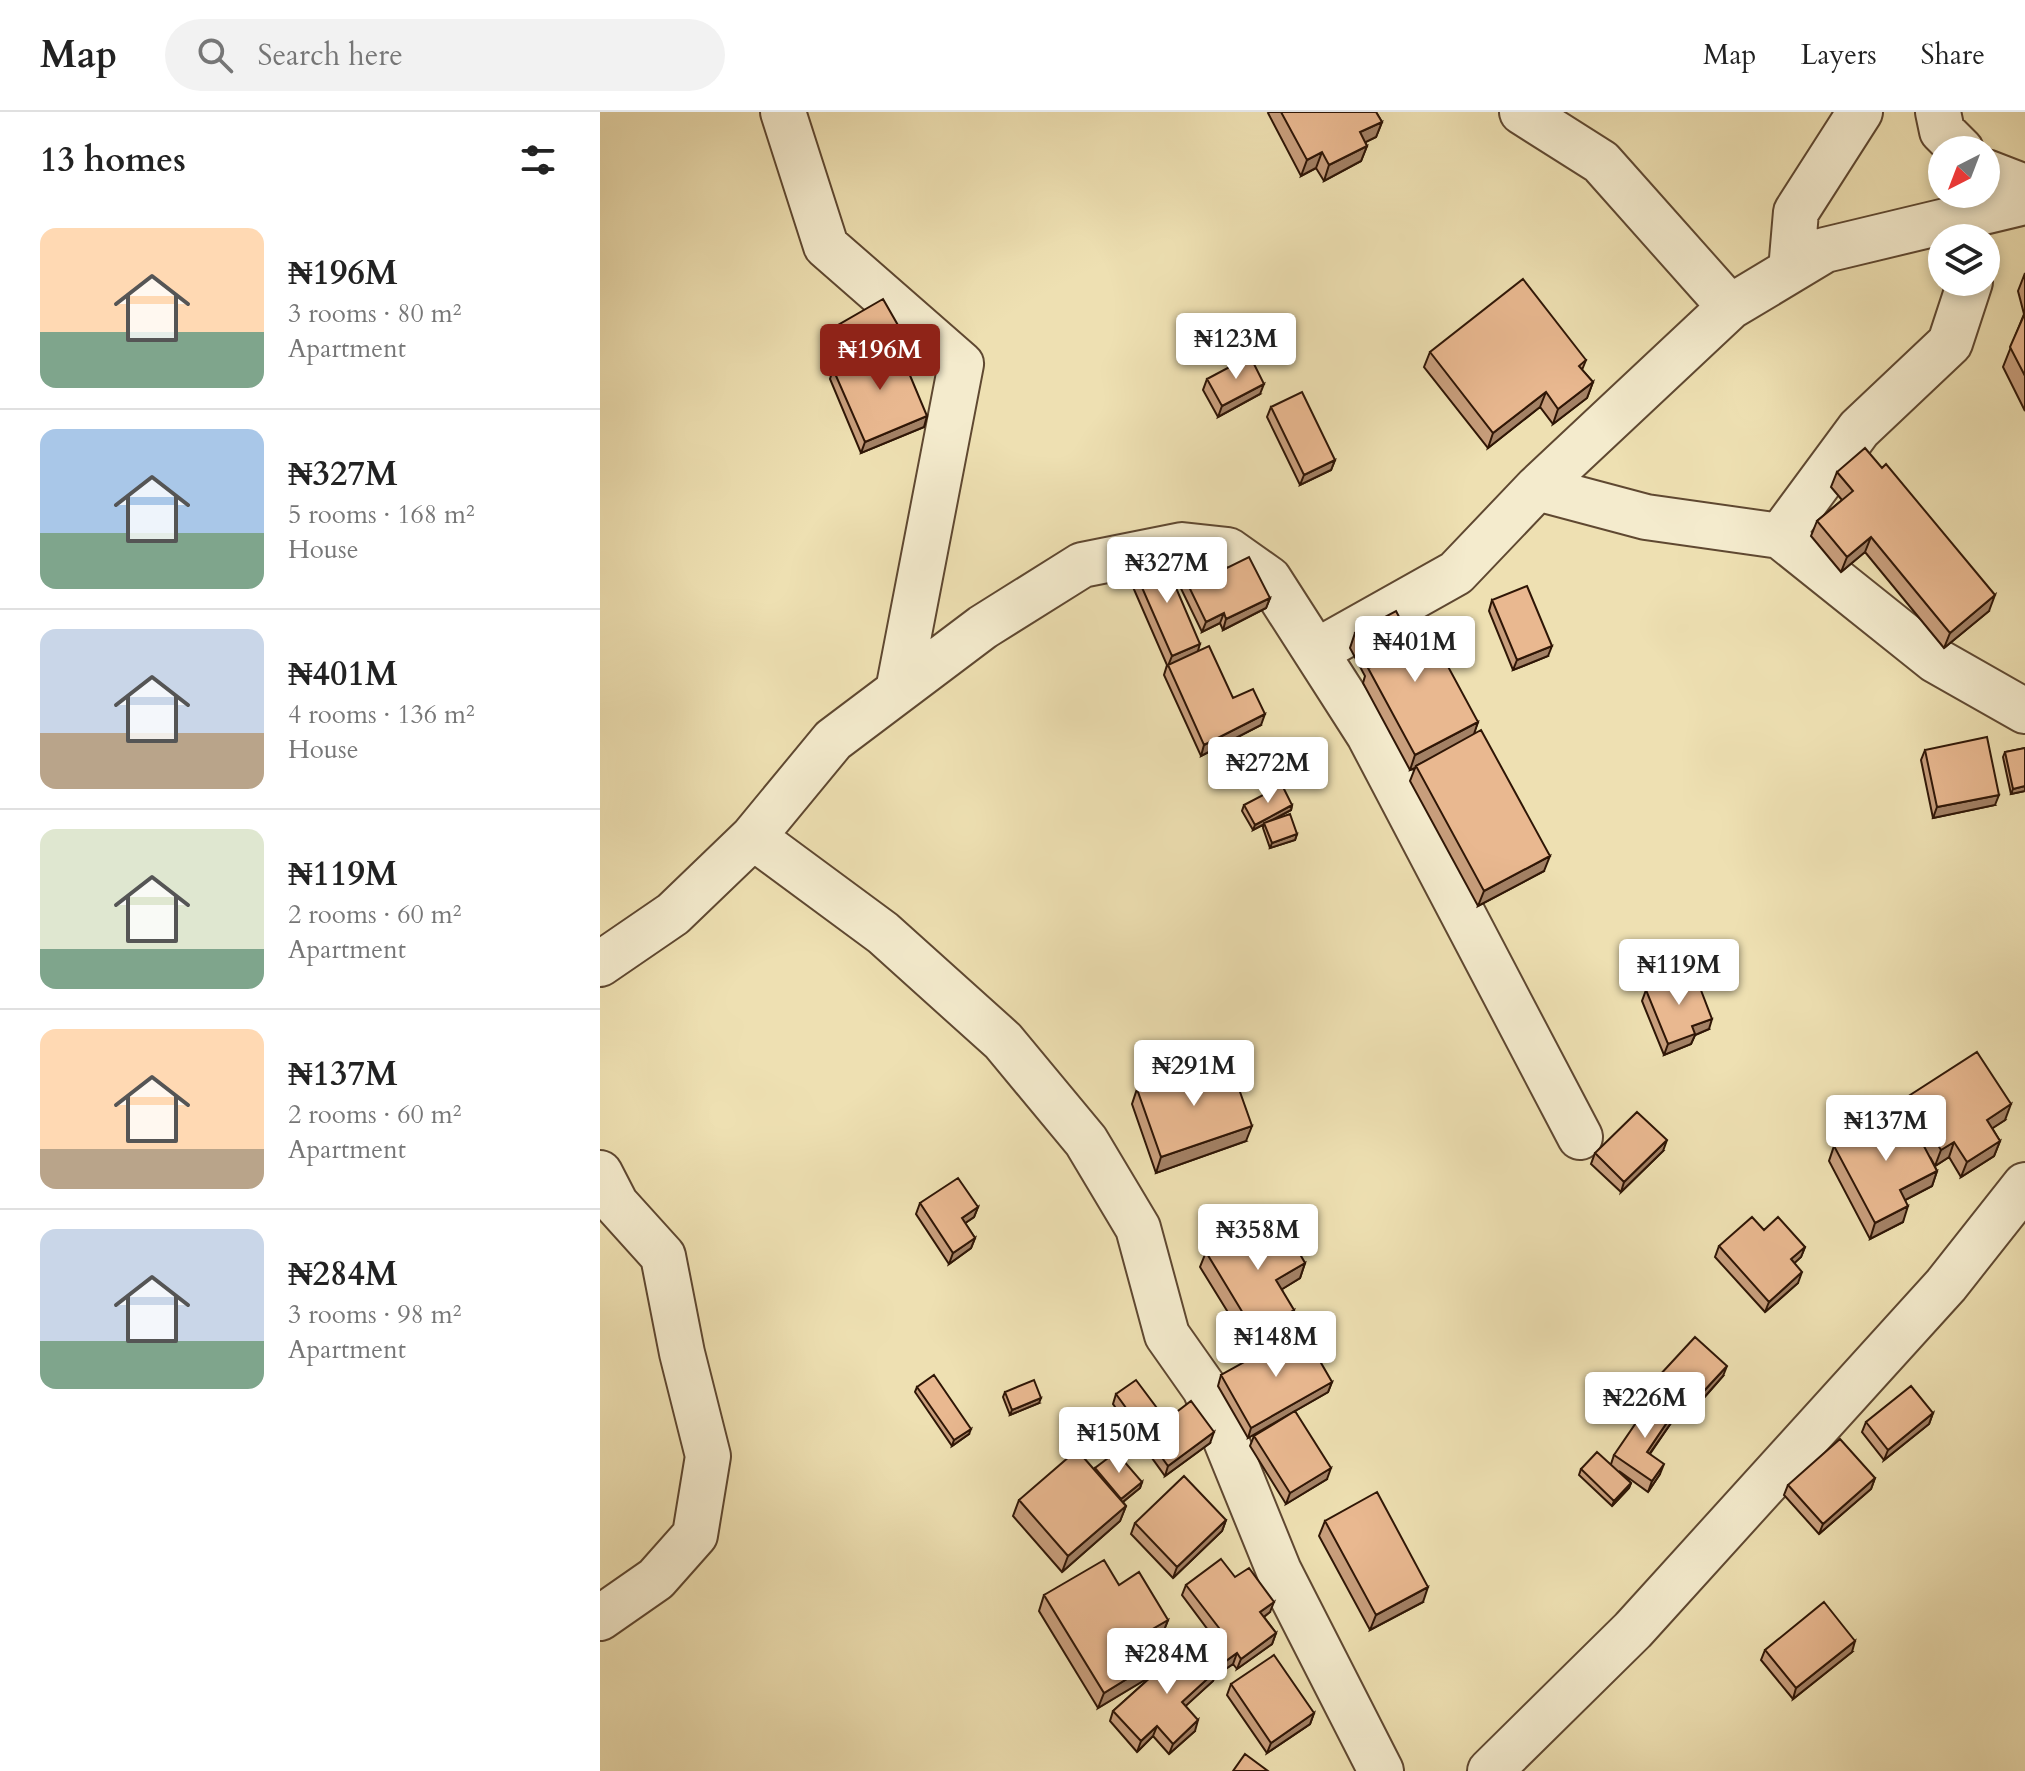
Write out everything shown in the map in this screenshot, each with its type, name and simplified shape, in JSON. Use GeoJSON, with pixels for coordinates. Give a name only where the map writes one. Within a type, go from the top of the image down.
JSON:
{"type":"FeatureCollection","features":[{"type":"Feature","properties":{"kind":"street"},"geometry":{"type":"LineString","coordinates":[[783,112],[826,246],[961,364],[898,691]]}},
{"type":"Feature","properties":{"kind":"street"},"geometry":{"type":"LineString","coordinates":[[1522,112],[1601,162],[1730,307]]}},
{"type":"Feature","properties":{"kind":"street"},"geometry":{"type":"LineString","coordinates":[[1791,270],[1796,212],[1860,112]]}},
{"type":"Feature","properties":{"kind":"street"},"geometry":{"type":"LineString","coordinates":[[2000,177],[2025,187]]}},
{"type":"Feature","properties":{"kind":"street"},"geometry":{"type":"LineString","coordinates":[[1317,651],[1456,573],[1537,488],[1730,307],[1825,250],[2025,202]]}},
{"type":"Feature","properties":{"kind":"street"},"geometry":{"type":"LineString","coordinates":[[2000,234],[2025,214]]}},
{"type":"Feature","properties":{"kind":"street"},"geometry":{"type":"LineString","coordinates":[[1780,536],[1859,429],[1950,343],[1965,296]]}},
{"type":"Feature","properties":{"kind":"street"},"geometry":{"type":"LineString","coordinates":[[1537,488],[1646,517],[1780,536],[1935,660],[2025,711]]}},
{"type":"Feature","properties":{"kind":"street"},"geometry":{"type":"LineString","coordinates":[[600,964],[673,914],[753,837],[833,740],[983,627],[1082,565],[1182,545],[1228,550],[1269,579],[1369,735],[1580,1137]]}},
{"type":"Feature","properties":{"kind":"street"},"geometry":{"type":"LineString","coordinates":[[753,837],[883,933],[1003,1041],[1086,1141],[1138,1228],[1167,1335],[1205,1389],[1279,1571],[1381,1771]]}},
{"type":"Feature","properties":{"kind":"street"},"geometry":{"type":"LineString","coordinates":[[600,1173],[616,1204],[663,1256],[682,1353],[708,1456],[695,1535],[656,1579],[600,1618]]}},
{"type":"Feature","properties":{"kind":"street"},"geometry":{"type":"LineString","coordinates":[[1490,1771],[1633,1630],[1946,1285],[2025,1185]]}},
{"type":"Feature","properties":{"kind":"building"},"geometry":{"type":"Polygon","coordinates":[[[1281,112],[1376,112],[1382,122],[1360,132],[1367,146],[1329,165],[1322,152],[1307,160],[1281,112]]]}},
{"type":"Feature","properties":{"kind":"building"},"geometry":{"type":"Polygon","coordinates":[[[1523,279],[1586,360],[1579,366],[1593,382],[1558,409],[1546,392],[1493,433],[1430,352],[1523,279]]]}},
{"type":"Feature","properties":{"kind":"building"},"geometry":{"type":"Polygon","coordinates":[[[883,299],[899,327],[841,360],[826,332],[883,299]]]}},
{"type":"Feature","properties":{"kind":"building"},"geometry":{"type":"Polygon","coordinates":[[[2025,313],[2025,376],[2010,347],[2025,313]]]}},
{"type":"Feature","properties":{"kind":"building"},"geometry":{"type":"Polygon","coordinates":[[[896,342],[927,416],[865,442],[833,369],[896,342]]]}},
{"type":"Feature","properties":{"kind":"building"},"geometry":{"type":"Polygon","coordinates":[[[1250,356],[1264,384],[1222,406],[1207,379],[1250,356]]]}},
{"type":"Feature","properties":{"kind":"building"},"geometry":{"type":"Polygon","coordinates":[[[1302,392],[1335,460],[1304,475],[1271,407],[1302,392]]]}},
{"type":"Feature","properties":{"kind":"building"},"geometry":{"type":"Polygon","coordinates":[[[1865,448],[1882,468],[1886,464],[1995,595],[1950,633],[1871,537],[1847,557],[1817,521],[1853,491],[1837,472],[1865,448]]]}},
{"type":"Feature","properties":{"kind":"building"},"geometry":{"type":"Polygon","coordinates":[[[1214,541],[1227,568],[1249,557],[1270,598],[1226,619],[1224,613],[1206,622],[1176,560],[1214,541]]]}},
{"type":"Feature","properties":{"kind":"building"},"geometry":{"type":"Polygon","coordinates":[[[1162,555],[1200,644],[1172,656],[1133,567],[1162,555]]]}},
{"type":"Feature","properties":{"kind":"building"},"geometry":{"type":"Polygon","coordinates":[[[1527,586],[1552,646],[1517,660],[1492,600],[1527,586]]]}},
{"type":"Feature","properties":{"kind":"building"},"geometry":{"type":"Polygon","coordinates":[[[1396,611],[1413,644],[1431,635],[1478,722],[1415,755],[1368,668],[1374,666],[1355,633],[1396,611]]]}},
{"type":"Feature","properties":{"kind":"building"},"geometry":{"type":"Polygon","coordinates":[[[1209,646],[1233,698],[1253,689],[1265,714],[1204,745],[1168,665],[1209,646]]]}},
{"type":"Feature","properties":{"kind":"building"},"geometry":{"type":"Polygon","coordinates":[[[1481,730],[1550,856],[1484,891],[1416,766],[1481,730]]]}},
{"type":"Feature","properties":{"kind":"building"},"geometry":{"type":"Polygon","coordinates":[[[1987,737],[1999,795],[1937,807],[1925,750],[1987,737]]]}},
{"type":"Feature","properties":{"kind":"building"},"geometry":{"type":"Polygon","coordinates":[[[2025,748],[2025,786],[2013,789],[2005,752],[2025,748]]]}},
{"type":"Feature","properties":{"kind":"building"},"geometry":{"type":"Polygon","coordinates":[[[1282,785],[1292,805],[1255,825],[1244,805],[1282,785]]]}},
{"type":"Feature","properties":{"kind":"building"},"geometry":{"type":"Polygon","coordinates":[[[1290,814],[1297,834],[1272,843],[1264,823],[1290,814]]]}},
{"type":"Feature","properties":{"kind":"building"},"geometry":{"type":"Polygon","coordinates":[[[1694,972],[1712,1019],[1692,1026],[1695,1034],[1668,1044],[1646,990],[1694,972]]]}},
{"type":"Feature","properties":{"kind":"building"},"geometry":{"type":"Polygon","coordinates":[[[1977,1052],[2011,1104],[1987,1120],[2000,1141],[1967,1162],[1954,1142],[1941,1150],[1907,1097],[1977,1052]]]}},
{"type":"Feature","properties":{"kind":"building"},"geometry":{"type":"Polygon","coordinates":[[[1228,1058],[1252,1126],[1161,1157],[1137,1089],[1228,1058]]]}},
{"type":"Feature","properties":{"kind":"building"},"geometry":{"type":"Polygon","coordinates":[[[1904,1108],[1937,1171],[1900,1190],[1908,1206],[1875,1223],[1834,1146],[1904,1108]]]}},
{"type":"Feature","properties":{"kind":"building"},"geometry":{"type":"Polygon","coordinates":[[[1637,1112],[1667,1140],[1624,1182],[1595,1153],[1637,1112]]]}},
{"type":"Feature","properties":{"kind":"building"},"geometry":{"type":"Polygon","coordinates":[[[958,1178],[978,1207],[962,1218],[975,1238],[953,1253],[920,1203],[958,1178]]]}},
{"type":"Feature","properties":{"kind":"building"},"geometry":{"type":"Polygon","coordinates":[[[1752,1217],[1764,1230],[1778,1217],[1805,1247],[1791,1259],[1802,1272],[1769,1302],[1719,1246],[1752,1217]]]}},
{"type":"Feature","properties":{"kind":"building"},"geometry":{"type":"Polygon","coordinates":[[[1280,1219],[1305,1263],[1276,1280],[1294,1310],[1255,1333],[1206,1252],[1244,1229],[1249,1238],[1280,1219]]]}},
{"type":"Feature","properties":{"kind":"building"},"geometry":{"type":"Polygon","coordinates":[[[1302,1330],[1332,1382],[1251,1428],[1221,1375],[1302,1330]]]}},
{"type":"Feature","properties":{"kind":"building"},"geometry":{"type":"Polygon","coordinates":[[[1695,1337],[1727,1366],[1690,1406],[1658,1377],[1695,1337]]]}},
{"type":"Feature","properties":{"kind":"building"},"geometry":{"type":"Polygon","coordinates":[[[934,1375],[971,1429],[954,1440],[917,1387],[934,1375]]]}},
{"type":"Feature","properties":{"kind":"building"},"geometry":{"type":"Polygon","coordinates":[[[1034,1380],[1041,1398],[1012,1410],[1005,1392],[1034,1380]]]}},
{"type":"Feature","properties":{"kind":"building"},"geometry":{"type":"Polygon","coordinates":[[[1136,1380],[1166,1420],[1191,1401],[1214,1432],[1168,1466],[1116,1394],[1136,1380]]]}},
{"type":"Feature","properties":{"kind":"building"},"geometry":{"type":"Polygon","coordinates":[[[1911,1386],[1933,1413],[1888,1450],[1866,1422],[1911,1386]]]}},
{"type":"Feature","properties":{"kind":"building"},"geometry":{"type":"Polygon","coordinates":[[[1653,1398],[1674,1412],[1647,1452],[1664,1464],[1652,1481],[1614,1455],[1653,1398]]]}},
{"type":"Feature","properties":{"kind":"building"},"geometry":{"type":"Polygon","coordinates":[[[1295,1411],[1331,1468],[1290,1493],[1254,1436],[1295,1411]]]}},
{"type":"Feature","properties":{"kind":"building"},"geometry":{"type":"Polygon","coordinates":[[[1840,1439],[1875,1478],[1823,1524],[1788,1485],[1840,1439]]]}},
{"type":"Feature","properties":{"kind":"building"},"geometry":{"type":"Polygon","coordinates":[[[1077,1450],[1126,1506],[1068,1556],[1019,1500],[1077,1450]]]}},
{"type":"Feature","properties":{"kind":"building"},"geometry":{"type":"Polygon","coordinates":[[[1116,1452],[1142,1482],[1121,1499],[1095,1468],[1116,1452]]]}},
{"type":"Feature","properties":{"kind":"building"},"geometry":{"type":"Polygon","coordinates":[[[1597,1452],[1631,1483],[1614,1501],[1581,1469],[1597,1452]]]}},
{"type":"Feature","properties":{"kind":"building"},"geometry":{"type":"Polygon","coordinates":[[[1184,1476],[1226,1520],[1177,1567],[1135,1523],[1184,1476]]]}},
{"type":"Feature","properties":{"kind":"building"},"geometry":{"type":"Polygon","coordinates":[[[1377,1492],[1428,1587],[1376,1615],[1325,1521],[1377,1492]]]}},
{"type":"Feature","properties":{"kind":"building"},"geometry":{"type":"Polygon","coordinates":[[[1221,1559],[1235,1577],[1249,1568],[1274,1602],[1260,1612],[1276,1633],[1241,1659],[1237,1653],[1219,1666],[1200,1641],[1219,1628],[1186,1585],[1221,1559]]]}},
{"type":"Feature","properties":{"kind":"building"},"geometry":{"type":"Polygon","coordinates":[[[1104,1560],[1119,1585],[1139,1572],[1168,1620],[1149,1631],[1164,1656],[1104,1693],[1044,1595],[1104,1560]]]}},
{"type":"Feature","properties":{"kind":"building"},"geometry":{"type":"Polygon","coordinates":[[[1824,1602],[1855,1641],[1796,1688],[1765,1650],[1824,1602]]]}},
{"type":"Feature","properties":{"kind":"building"},"geometry":{"type":"Polygon","coordinates":[[[1191,1641],[1217,1670],[1182,1702],[1198,1720],[1173,1744],[1157,1726],[1141,1741],[1113,1711],[1191,1641]]]}},
{"type":"Feature","properties":{"kind":"building"},"geometry":{"type":"Polygon","coordinates":[[[1274,1655],[1314,1713],[1271,1743],[1231,1684],[1274,1655]]]}},
{"type":"Feature","properties":{"kind":"building"},"geometry":{"type":"Polygon","coordinates":[[[1245,1754],[1268,1771],[1233,1771],[1245,1754]]]}}]}
